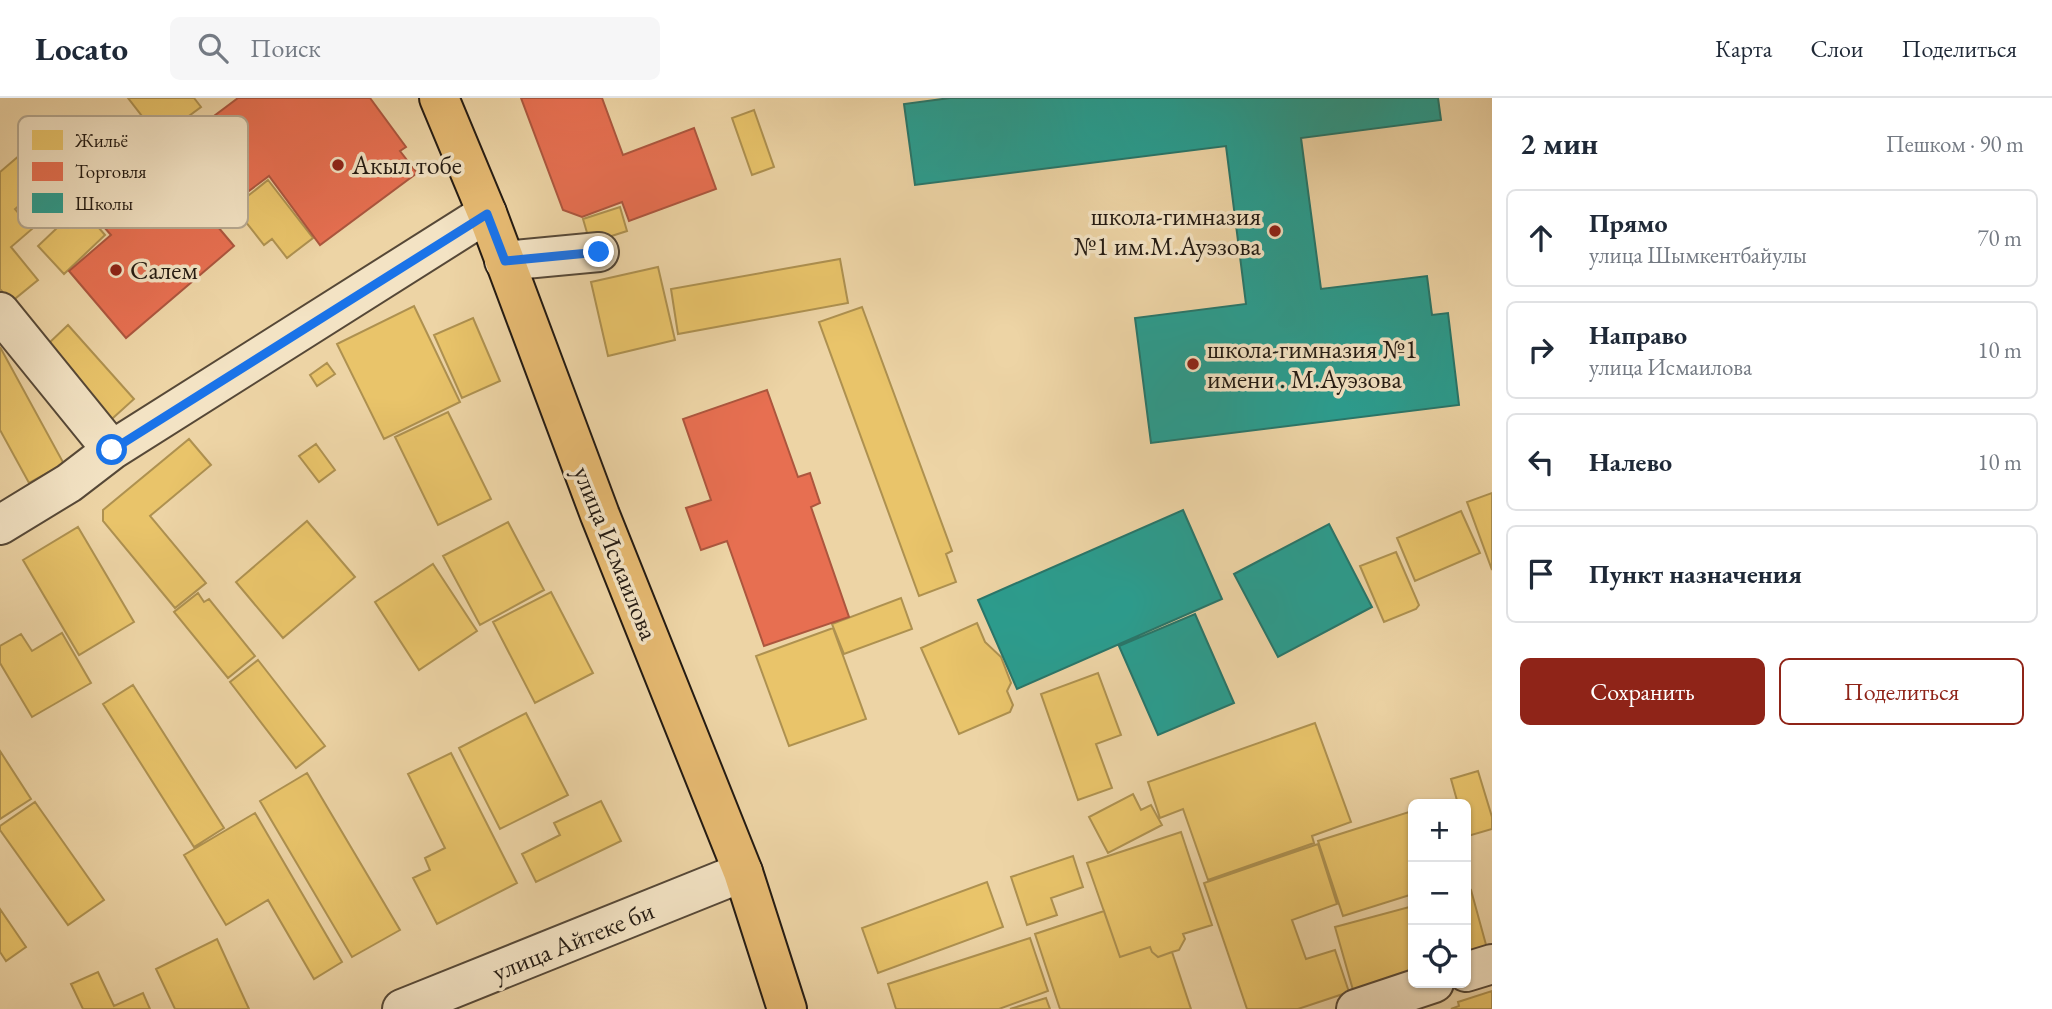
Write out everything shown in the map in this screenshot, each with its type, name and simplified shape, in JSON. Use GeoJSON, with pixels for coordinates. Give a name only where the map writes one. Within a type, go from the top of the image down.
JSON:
{"type":"FeatureCollection","features":[{"type":"Feature","properties":{"kind":"main road","name":"улица Исмаилова"},"geometry":{"type":"LineString","coordinates":[[439,98],[487,214],[600,515],[743,872],[787,1009]]}},
{"type":"Feature","properties":{"kind":"street"},"geometry":{"type":"LineString","coordinates":[[0,525],[69,483],[112,450],[487,214]]}},
{"type":"Feature","properties":{"kind":"street"},"geometry":{"type":"LineString","coordinates":[[505,261],[599,252]]}},
{"type":"Feature","properties":{"kind":"street"},"geometry":{"type":"LineString","coordinates":[[0,312],[112,450]]}},
{"type":"Feature","properties":{"kind":"street","name":"улица Айтеке би"},"geometry":{"type":"LineString","coordinates":[[402,1009],[743,872]]}},
{"type":"Feature","properties":{"kind":"street"},"geometry":{"type":"LineString","coordinates":[[1471,970],[1492,964]]}},
{"type":"Feature","properties":{"kind":"street"},"geometry":{"type":"LineString","coordinates":[[1356,1009],[1419,988]]}},
{"type":"Feature","properties":{"kind":"building: Жильё"},"geometry":{"type":"Polygon","coordinates":[[[128,98],[194,98],[201,107],[189,116],[142,116],[128,98]]]}},
{"type":"Feature","properties":{"kind":"building: Жильё"},"geometry":{"type":"Polygon","coordinates":[[[754,110],[774,167],[752,175],[732,118],[754,110]]]}},
{"type":"Feature","properties":{"kind":"building: Жильё"},"geometry":{"type":"Polygon","coordinates":[[[18,157],[18,206],[15,209],[18,213],[18,228],[32,229],[11,247],[38,280],[11,302],[0,289],[0,172],[18,157]]]}},
{"type":"Feature","properties":{"kind":"building: Жильё"},"geometry":{"type":"Polygon","coordinates":[[[268,180],[313,238],[287,258],[272,239],[264,245],[248,225],[248,196],[268,180]]]}},
{"type":"Feature","properties":{"kind":"building: Жильё"},"geometry":{"type":"Polygon","coordinates":[[[620,207],[627,231],[590,243],[583,219],[620,207]]]}},
{"type":"Feature","properties":{"kind":"building: Жильё"},"geometry":{"type":"Polygon","coordinates":[[[57,228],[99,228],[105,235],[64,274],[38,246],[57,228]]]}},
{"type":"Feature","properties":{"kind":"building: Жильё"},"geometry":{"type":"Polygon","coordinates":[[[840,259],[848,303],[678,334],[671,289],[840,259]]]}},
{"type":"Feature","properties":{"kind":"building: Жильё"},"geometry":{"type":"Polygon","coordinates":[[[658,267],[675,340],[608,356],[591,282],[658,267]]]}},
{"type":"Feature","properties":{"kind":"building: Жильё"},"geometry":{"type":"Polygon","coordinates":[[[414,306],[460,402],[384,439],[337,344],[414,306]]]}},
{"type":"Feature","properties":{"kind":"building: Жильё"},"geometry":{"type":"Polygon","coordinates":[[[862,307],[952,551],[946,554],[956,582],[919,596],[819,322],[862,307]]]}},
{"type":"Feature","properties":{"kind":"building: Жильё"},"geometry":{"type":"Polygon","coordinates":[[[473,318],[500,381],[462,398],[434,335],[473,318]]]}},
{"type":"Feature","properties":{"kind":"building: Жильё"},"geometry":{"type":"Polygon","coordinates":[[[68,325],[134,399],[103,427],[64,381],[74,372],[49,343],[68,325]]]}},
{"type":"Feature","properties":{"kind":"building: Жильё"},"geometry":{"type":"Polygon","coordinates":[[[0,347],[64,464],[29,483],[0,430],[0,347]]]}},
{"type":"Feature","properties":{"kind":"building: Жильё"},"geometry":{"type":"Polygon","coordinates":[[[327,363],[335,374],[317,386],[310,375],[327,363]]]}},
{"type":"Feature","properties":{"kind":"building: Жильё"},"geometry":{"type":"Polygon","coordinates":[[[448,412],[491,499],[438,525],[395,437],[448,412]]]}},
{"type":"Feature","properties":{"kind":"building: Жильё"},"geometry":{"type":"Polygon","coordinates":[[[189,439],[211,465],[150,516],[206,583],[175,608],[103,521],[103,510],[189,439]]]}},
{"type":"Feature","properties":{"kind":"building: Жильё"},"geometry":{"type":"Polygon","coordinates":[[[316,444],[335,470],[319,482],[299,456],[316,444]]]}},
{"type":"Feature","properties":{"kind":"building: Жильё"},"geometry":{"type":"Polygon","coordinates":[[[1492,493],[1492,570],[1467,502],[1492,493]]]}},
{"type":"Feature","properties":{"kind":"building: Жильё"},"geometry":{"type":"Polygon","coordinates":[[[1461,511],[1480,553],[1415,581],[1397,538],[1461,511]]]}},
{"type":"Feature","properties":{"kind":"building: Жильё"},"geometry":{"type":"Polygon","coordinates":[[[307,521],[355,577],[283,638],[236,582],[307,521]]]}},
{"type":"Feature","properties":{"kind":"building: Жильё"},"geometry":{"type":"Polygon","coordinates":[[[508,522],[544,590],[480,625],[443,556],[508,522]]]}},
{"type":"Feature","properties":{"kind":"building: Жильё"},"geometry":{"type":"Polygon","coordinates":[[[78,527],[134,622],[79,655],[23,560],[78,527]]]}},
{"type":"Feature","properties":{"kind":"building: Жильё"},"geometry":{"type":"Polygon","coordinates":[[[1396,552],[1419,605],[1416,609],[1384,622],[1360,566],[1396,552]]]}},
{"type":"Feature","properties":{"kind":"building: Жильё"},"geometry":{"type":"Polygon","coordinates":[[[433,564],[477,631],[419,670],[375,602],[433,564]]]}},
{"type":"Feature","properties":{"kind":"building: Жильё"},"geometry":{"type":"Polygon","coordinates":[[[551,592],[593,673],[535,703],[493,622],[551,592]]]}},
{"type":"Feature","properties":{"kind":"building: Жильё"},"geometry":{"type":"Polygon","coordinates":[[[198,593],[204,602],[209,599],[255,656],[228,678],[174,612],[198,593]]]}},
{"type":"Feature","properties":{"kind":"building: Жильё"},"geometry":{"type":"Polygon","coordinates":[[[901,598],[912,629],[844,654],[832,624],[901,598]]]}},
{"type":"Feature","properties":{"kind":"building: Жильё"},"geometry":{"type":"Polygon","coordinates":[[[977,623],[985,642],[1001,657],[1011,683],[1007,691],[1013,705],[1010,712],[959,734],[921,648],[977,623]]]}},
{"type":"Feature","properties":{"kind":"building: Жильё"},"geometry":{"type":"Polygon","coordinates":[[[833,628],[866,719],[789,746],[756,656],[833,628]]]}},
{"type":"Feature","properties":{"kind":"building: Жильё"},"geometry":{"type":"Polygon","coordinates":[[[62,633],[91,683],[32,717],[0,663],[0,646],[21,634],[32,651],[62,633]]]}},
{"type":"Feature","properties":{"kind":"building: Жильё"},"geometry":{"type":"Polygon","coordinates":[[[258,660],[325,746],[296,768],[230,682],[258,660]]]}},
{"type":"Feature","properties":{"kind":"building: Жильё"},"geometry":{"type":"Polygon","coordinates":[[[1098,673],[1121,735],[1096,744],[1112,788],[1078,800],[1041,694],[1098,673]]]}},
{"type":"Feature","properties":{"kind":"building: Жильё"},"geometry":{"type":"Polygon","coordinates":[[[133,685],[224,828],[194,847],[103,704],[133,685]]]}},
{"type":"Feature","properties":{"kind":"building: Жильё"},"geometry":{"type":"Polygon","coordinates":[[[526,713],[568,795],[500,829],[459,748],[526,713]]]}},
{"type":"Feature","properties":{"kind":"building: Жильё"},"geometry":{"type":"Polygon","coordinates":[[[1315,723],[1351,822],[1312,836],[1314,843],[1208,880],[1183,809],[1160,818],[1148,782],[1315,723]]]}},
{"type":"Feature","properties":{"kind":"building: Жильё"},"geometry":{"type":"Polygon","coordinates":[[[0,751],[31,799],[0,819],[0,751]]]}},
{"type":"Feature","properties":{"kind":"building: Жильё"},"geometry":{"type":"Polygon","coordinates":[[[451,753],[517,883],[437,924],[413,878],[430,870],[425,858],[445,848],[408,774],[451,753]]]}},
{"type":"Feature","properties":{"kind":"building: Жильё"},"geometry":{"type":"Polygon","coordinates":[[[1478,771],[1492,817],[1492,829],[1471,835],[1471,799],[1457,799],[1451,779],[1478,771]]]}},
{"type":"Feature","properties":{"kind":"building: Жильё"},"geometry":{"type":"Polygon","coordinates":[[[307,773],[400,930],[352,957],[260,801],[307,773]]]}},
{"type":"Feature","properties":{"kind":"building: Жильё"},"geometry":{"type":"Polygon","coordinates":[[[1133,794],[1141,810],[1151,805],[1162,825],[1108,853],[1089,817],[1133,794]]]}},
{"type":"Feature","properties":{"kind":"building: Жильё"},"geometry":{"type":"Polygon","coordinates":[[[601,801],[621,841],[536,882],[522,854],[560,835],[554,823],[601,801]]]}},
{"type":"Feature","properties":{"kind":"building: Жильё"},"geometry":{"type":"Polygon","coordinates":[[[35,802],[104,900],[68,925],[0,830],[0,826],[35,802]]]}},
{"type":"Feature","properties":{"kind":"building: Жильё"},"geometry":{"type":"Polygon","coordinates":[[[1408,812],[1408,896],[1343,916],[1318,841],[1408,812]]]}},
{"type":"Feature","properties":{"kind":"building: Жильё"},"geometry":{"type":"Polygon","coordinates":[[[255,813],[342,962],[314,979],[268,900],[226,925],[184,855],[255,813]]]}},
{"type":"Feature","properties":{"kind":"building: Жильё"},"geometry":{"type":"Polygon","coordinates":[[[1181,832],[1212,925],[1183,934],[1185,939],[1179,950],[1158,957],[1150,947],[1120,957],[1087,863],[1181,832]]]}},
{"type":"Feature","properties":{"kind":"building: Жильё"},"geometry":{"type":"Polygon","coordinates":[[[1318,844],[1337,904],[1292,920],[1306,959],[1335,950],[1349,992],[1298,1009],[1247,1009],[1204,883],[1318,844]]]}},
{"type":"Feature","properties":{"kind":"building: Жильё"},"geometry":{"type":"Polygon","coordinates":[[[1073,856],[1083,887],[1051,898],[1057,915],[1027,925],[1011,877],[1073,856]]]}},
{"type":"Feature","properties":{"kind":"building: Жильё"},"geometry":{"type":"Polygon","coordinates":[[[987,882],[1003,927],[878,973],[862,928],[987,882]]]}},
{"type":"Feature","properties":{"kind":"building: Жильё"},"geometry":{"type":"Polygon","coordinates":[[[1471,890],[1488,952],[1471,957],[1471,890]]]}},
{"type":"Feature","properties":{"kind":"building: Жильё"},"geometry":{"type":"Polygon","coordinates":[[[1408,907],[1408,974],[1353,990],[1335,927],[1408,907]]]}},
{"type":"Feature","properties":{"kind":"building: Жильё"},"geometry":{"type":"Polygon","coordinates":[[[0,909],[26,947],[6,961],[0,952],[0,909]]]}},
{"type":"Feature","properties":{"kind":"building: Жильё"},"geometry":{"type":"Polygon","coordinates":[[[1104,911],[1120,957],[1150,947],[1158,957],[1172,952],[1191,1009],[1060,1009],[1035,934],[1104,911]]]}},
{"type":"Feature","properties":{"kind":"building: Жильё"},"geometry":{"type":"Polygon","coordinates":[[[1030,938],[1048,991],[999,1009],[896,1009],[888,984],[1030,938]]]}},
{"type":"Feature","properties":{"kind":"building: Жильё"},"geometry":{"type":"Polygon","coordinates":[[[217,939],[249,1009],[175,1009],[156,969],[217,939]]]}},
{"type":"Feature","properties":{"kind":"building: Жильё"},"geometry":{"type":"Polygon","coordinates":[[[98,972],[114,1006],[143,993],[150,1009],[83,1009],[71,984],[98,972]]]}},
{"type":"Feature","properties":{"kind":"building: Жильё"},"geometry":{"type":"Polygon","coordinates":[[[1492,991],[1492,1009],[1451,1009],[1459,1006],[1458,1002],[1492,991]]]}},
{"type":"Feature","properties":{"kind":"building: Жильё"},"geometry":{"type":"Polygon","coordinates":[[[1046,998],[1050,1009],[1010,1009],[1046,998]]]}},
{"type":"Feature","properties":{"kind":"building: Торговля"},"geometry":{"type":"Polygon","coordinates":[[[238,98],[370,98],[406,147],[400,151],[417,173],[320,245],[269,176],[248,192],[248,116],[214,116],[238,98]]]}},
{"type":"Feature","properties":{"kind":"building: Торговля"},"geometry":{"type":"Polygon","coordinates":[[[521,98],[602,98],[623,155],[694,128],[716,189],[629,221],[622,202],[582,217],[563,210],[521,98]]]}},
{"type":"Feature","properties":{"kind":"building: Торговля"},"geometry":{"type":"Polygon","coordinates":[[[105,228],[219,228],[234,246],[126,338],[69,271],[111,235],[105,228]]]}},
{"type":"Feature","properties":{"kind":"building: Торговля"},"geometry":{"type":"Polygon","coordinates":[[[767,390],[798,477],[810,473],[820,503],[811,507],[849,617],[764,646],[727,541],[701,550],[686,508],[711,500],[683,419],[767,390]]]}},
{"type":"Feature","properties":{"kind":"building: Школы","name":"школа-гимназия №1 им.М.Ауэзова"},"geometry":{"type":"Polygon","coordinates":[[[950,98],[1438,98],[1441,120],[1301,138],[1321,289],[1427,276],[1432,315],[1448,313],[1459,405],[1151,443],[1135,318],[1246,304],[1226,146],[915,185],[904,104],[950,98]]]}},
{"type":"Feature","properties":{"kind":"building: Школы"},"geometry":{"type":"Polygon","coordinates":[[[1183,510],[1222,599],[1017,689],[978,600],[1183,510]]]}},
{"type":"Feature","properties":{"kind":"building: Школы"},"geometry":{"type":"Polygon","coordinates":[[[1329,524],[1372,607],[1278,657],[1234,574],[1329,524]]]}},
{"type":"Feature","properties":{"kind":"building: Школы"},"geometry":{"type":"Polygon","coordinates":[[[1195,614],[1234,703],[1158,735],[1119,646],[1195,614]]]}},
{"type":"Feature","properties":{"kind":"place","name":"Акыл тобе"},"geometry":{"type":"Point","coordinates":[338,165]}},
{"type":"Feature","properties":{"kind":"place","name":"школа-гимназия №1 им.М.Ауэзова"},"geometry":{"type":"Point","coordinates":[1275,231]}},
{"type":"Feature","properties":{"kind":"place","name":"Салем"},"geometry":{"type":"Point","coordinates":[116,270]}},
{"type":"Feature","properties":{"kind":"place","name":"школа-гимназия №1 имени . М.Ауэзова"},"geometry":{"type":"Point","coordinates":[1193,364]}},
{"type":"Feature","properties":{"kind":"route"},"geometry":{"type":"LineString","coordinates":[[112,450],[487,214],[505,261],[599,252]]}}]}
